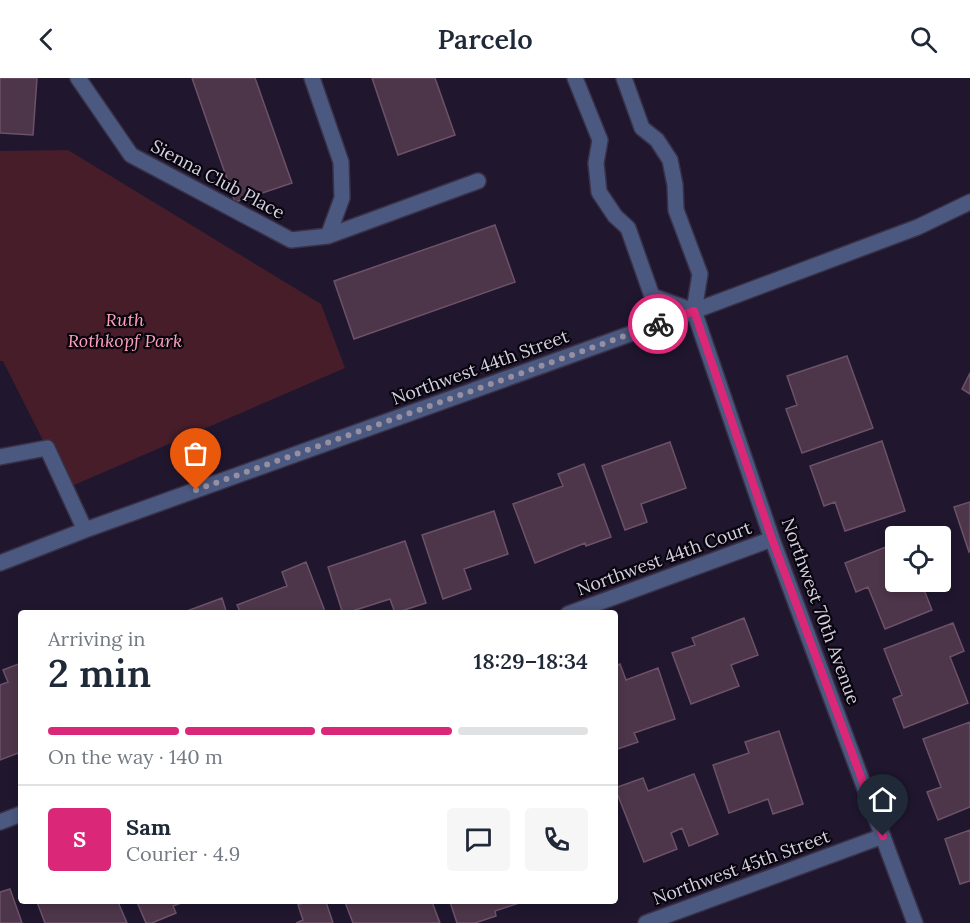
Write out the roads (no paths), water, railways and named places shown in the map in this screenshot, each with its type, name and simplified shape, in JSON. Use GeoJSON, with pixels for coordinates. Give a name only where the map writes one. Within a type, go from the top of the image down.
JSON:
{"type":"FeatureCollection","features":[{"type":"Feature","properties":{"kind":"street","name":"Sienna Club Place"},"geometry":{"type":"LineString","coordinates":[[78,78],[131,155],[291,240],[328,236],[478,181]]}},
{"type":"Feature","properties":{"kind":"street"},"geometry":{"type":"LineString","coordinates":[[312,78],[341,162],[342,198],[328,236]]}},
{"type":"Feature","properties":{"kind":"street"},"geometry":{"type":"LineString","coordinates":[[575,78],[600,140],[596,163],[599,192],[615,216],[628,228],[652,296],[694,311],[700,274],[676,210],[675,185],[670,160],[657,140],[642,128],[624,78]]}},
{"type":"Feature","properties":{"kind":"street","name":"Northwest 44th Street"},"geometry":{"type":"LineString","coordinates":[[0,563],[85,530],[694,311],[918,227],[970,202]]}},
{"type":"Feature","properties":{"kind":"street","name":"Northwest 70th Avenue"},"geometry":{"type":"LineString","coordinates":[[694,311],[772,539],[915,923]]}},
{"type":"Feature","properties":{"kind":"street"},"geometry":{"type":"LineString","coordinates":[[0,457],[47,448],[85,530]]}},
{"type":"Feature","properties":{"kind":"street","name":"Northwest 44th Court"},"geometry":{"type":"LineString","coordinates":[[579,610],[772,539]]}},
{"type":"Feature","properties":{"kind":"street"},"geometry":{"type":"LineString","coordinates":[[0,822],[18,815]]}},
{"type":"Feature","properties":{"kind":"street","name":"Northwest 45th Street"},"geometry":{"type":"LineString","coordinates":[[646,923],[883,836]]}},
{"type":"Feature","properties":{"kind":"park label","name":"Ruth Rothkopf Park"},"geometry":{"type":"Point","coordinates":[125,329]}}]}
